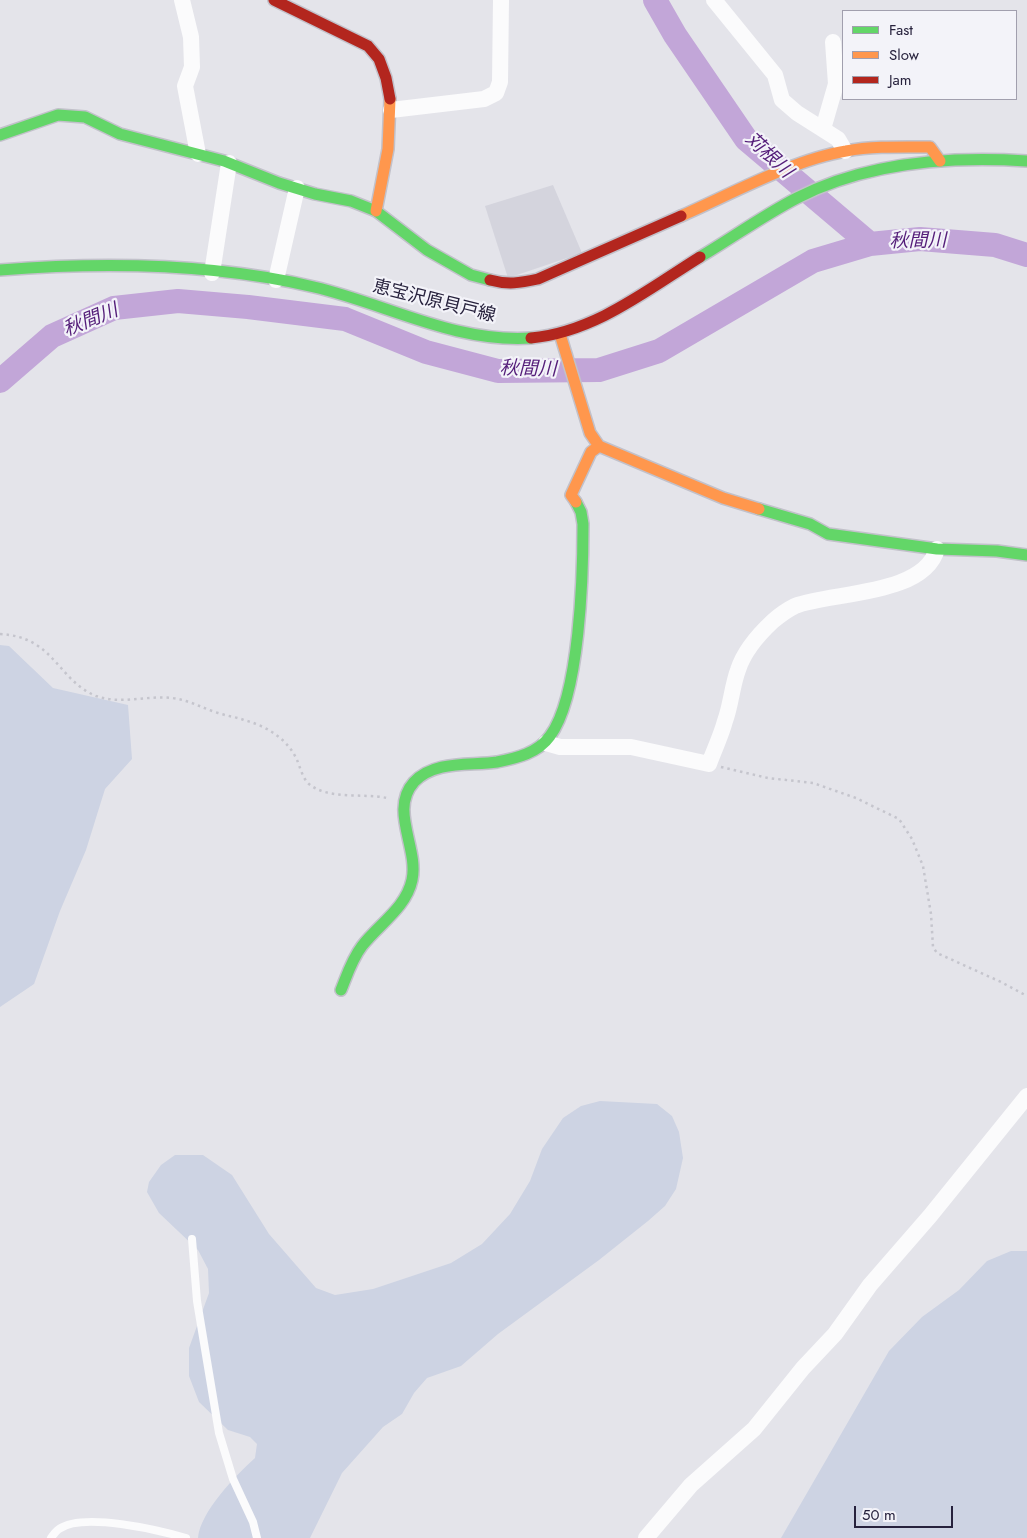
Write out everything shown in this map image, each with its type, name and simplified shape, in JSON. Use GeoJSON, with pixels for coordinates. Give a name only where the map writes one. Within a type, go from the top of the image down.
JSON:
{"type":"FeatureCollection","features":[{"type":"Feature","properties":{"kind":"main road"},"geometry":{"type":"LineString","coordinates":[[274,0],[368,46],[376,55],[387,77],[392,110],[381,194],[376,211]]}},
{"type":"Feature","properties":{"kind":"main road","name":"恵宝沢原貝戸線"},"geometry":{"type":"LineString","coordinates":[[0,135],[58,115],[86,117],[120,134],[229,163],[297,188],[351,201],[376,211],[427,250],[471,275],[491,281],[517,284],[538,279],[794,166],[845,151]]}},
{"type":"Feature","properties":{"kind":"main road"},"geometry":{"type":"LineString","coordinates":[[845,151],[890,147],[930,147],[940,161]]}},
{"type":"Feature","properties":{"kind":"main road","name":"恵宝沢原貝戸線"},"geometry":{"type":"LineString","coordinates":[[0,270],[97,265],[160,268],[276,280],[348,297],[399,314],[477,335],[523,338],[560,334],[594,322],[797,198],[824,186],[888,166],[994,157],[1027,161]]}},
{"type":"Feature","properties":{"kind":"main road"},"geometry":{"type":"LineString","coordinates":[[560,334],[590,434],[599,446],[723,498],[810,524],[828,534],[937,549],[997,551],[1027,555]]}},
{"type":"Feature","properties":{"kind":"main road"},"geometry":{"type":"LineString","coordinates":[[341,990],[360,948],[403,904],[412,881],[413,855],[403,802],[408,790],[425,772],[434,768],[508,759],[524,755],[546,742],[561,713],[573,670],[579,630],[582,513],[571,495],[591,452],[599,446]]}},
{"type":"Feature","properties":{"kind":"street"},"geometry":{"type":"LineString","coordinates":[[182,0],[192,47],[192,67],[185,86],[198,154]]}},
{"type":"Feature","properties":{"kind":"street"},"geometry":{"type":"LineString","coordinates":[[392,110],[484,99],[496,93],[500,82],[501,0]]}},
{"type":"Feature","properties":{"kind":"street"},"geometry":{"type":"LineString","coordinates":[[714,0],[775,75],[782,100],[797,113],[838,139],[845,151]]}},
{"type":"Feature","properties":{"kind":"street"},"geometry":{"type":"LineString","coordinates":[[823,129],[836,84],[833,42]]}},
{"type":"Feature","properties":{"kind":"street"},"geometry":{"type":"LineString","coordinates":[[212,273],[229,163]]}},
{"type":"Feature","properties":{"kind":"street"},"geometry":{"type":"LineString","coordinates":[[276,280],[297,188]]}},
{"type":"Feature","properties":{"kind":"street"},"geometry":{"type":"LineString","coordinates":[[546,742],[560,746],[631,747],[709,764],[726,721],[738,669],[751,646],[772,621],[797,605],[865,593],[915,574],[928,564],[935,556],[937,549]]}},
{"type":"Feature","properties":{"kind":"street"},"geometry":{"type":"LineString","coordinates":[[646,1538],[691,1486],[754,1430],[803,1368],[835,1334],[870,1285],[930,1216],[1027,1096]]}},
{"type":"Feature","properties":{"kind":"lane"},"geometry":{"type":"LineString","coordinates":[[192,1239],[197,1301],[219,1433],[233,1479],[254,1522],[257,1538]]}},
{"type":"Feature","properties":{"kind":"lane"},"geometry":{"type":"LineString","coordinates":[[51,1538],[58,1529],[70,1524],[94,1522],[159,1530],[186,1538]]}},
{"type":"Feature","properties":{"kind":"path"},"geometry":{"type":"LineString","coordinates":[[0,634],[13,634],[30,640],[58,662],[77,684],[98,696],[120,700],[170,697],[194,702],[217,713],[262,726],[284,740],[296,757],[308,783],[320,790],[376,796],[403,802]]}},
{"type":"Feature","properties":{"kind":"path"},"geometry":{"type":"LineString","coordinates":[[709,764],[768,778],[813,783],[856,798],[899,819],[912,839],[923,866],[932,914],[933,947],[937,953],[1027,996]]}},
{"type":"Feature","properties":{"kind":"shaded area"},"geometry":{"type":"Polygon","coordinates":[[[553,185],[582,253],[508,278],[485,206],[553,185]]]}},
{"type":"Feature","properties":{"kind":"shaded area"},"geometry":{"type":"Polygon","coordinates":[[[0,645],[9,646],[53,688],[128,705],[132,759],[105,789],[86,850],[60,911],[34,984],[0,1007],[0,645]]]}},
{"type":"Feature","properties":{"kind":"shaded area"},"geometry":{"type":"Polygon","coordinates":[[[600,1101],[657,1104],[672,1116],[679,1132],[683,1158],[676,1189],[665,1206],[599,1260],[498,1334],[461,1366],[427,1378],[414,1393],[402,1414],[383,1427],[342,1473],[310,1538],[198,1538],[200,1528],[212,1506],[229,1484],[255,1458],[257,1444],[250,1437],[228,1430],[199,1402],[189,1376],[189,1348],[209,1293],[208,1269],[198,1250],[159,1213],[147,1192],[149,1182],[161,1165],[175,1155],[203,1155],[232,1175],[269,1234],[316,1288],[335,1295],[373,1289],[451,1263],[482,1244],[510,1214],[530,1181],[542,1149],[563,1118],[581,1106],[600,1101]]]}},
{"type":"Feature","properties":{"kind":"shaded area"},"geometry":{"type":"Polygon","coordinates":[[[1011,1251],[1027,1251],[1027,1538],[781,1538],[889,1351],[922,1317],[959,1290],[987,1261],[1011,1251]]]}},
{"type":"Feature","properties":{"kind":"waterway","name":"苅根川"},"geometry":{"type":"LineString","coordinates":[[655,0],[675,35],[746,139],[870,244]]}},
{"type":"Feature","properties":{"kind":"waterway","name":"秋間川"},"geometry":{"type":"LineString","coordinates":[[0,381],[52,336],[114,308],[178,301],[248,307],[345,319],[426,352],[498,371],[599,370],[659,351],[813,261],[870,244],[920,239],[995,245],[1027,255]]}},
{"type":"Feature","properties":{"kind":"traffic: fast"},"geometry":{"type":"LineString","coordinates":[[0,135],[58,115],[85,117],[120,134],[224,161],[279,183],[315,194],[351,201],[376,211],[427,250],[471,275],[490,280]]}},
{"type":"Feature","properties":{"kind":"traffic: fast"},"geometry":{"type":"LineString","coordinates":[[700,257],[797,198],[852,176],[880,169],[939,161],[1027,161]]}},
{"type":"Feature","properties":{"kind":"traffic: fast"},"geometry":{"type":"LineString","coordinates":[[0,270],[78,266],[158,266],[237,273],[276,279],[341,294],[421,321],[475,335],[531,338]]}},
{"type":"Feature","properties":{"kind":"traffic: fast"},"geometry":{"type":"LineString","coordinates":[[341,990],[358,951],[398,907],[409,890],[413,868],[404,817],[404,805],[407,793],[414,782],[422,775],[442,767],[497,762],[512,759],[533,751],[550,736],[560,717],[568,693],[578,634],[583,524],[581,512],[576,502]]}},
{"type":"Feature","properties":{"kind":"traffic: fast"},"geometry":{"type":"LineString","coordinates":[[759,509],[810,524],[828,534],[937,549],[997,551],[1027,555]]}},
{"type":"Feature","properties":{"kind":"traffic: slow"},"geometry":{"type":"LineString","coordinates":[[376,211],[388,149],[390,99]]}},
{"type":"Feature","properties":{"kind":"traffic: slow"},"geometry":{"type":"LineString","coordinates":[[681,216],[741,188],[826,155],[856,149],[930,147],[940,161]]}},
{"type":"Feature","properties":{"kind":"traffic: slow"},"geometry":{"type":"LineString","coordinates":[[560,334],[590,433],[599,446],[723,498],[759,509]]}},
{"type":"Feature","properties":{"kind":"traffic: slow"},"geometry":{"type":"LineString","coordinates":[[576,502],[571,495],[591,452],[599,446]]}},
{"type":"Feature","properties":{"kind":"traffic: jam"},"geometry":{"type":"LineString","coordinates":[[274,0],[368,46],[379,59],[386,78],[390,99]]}},
{"type":"Feature","properties":{"kind":"traffic: jam"},"geometry":{"type":"LineString","coordinates":[[490,280],[514,283],[538,279],[681,216]]}},
{"type":"Feature","properties":{"kind":"traffic: jam"},"geometry":{"type":"LineString","coordinates":[[531,338],[577,327],[620,308],[700,257]]}}]}
